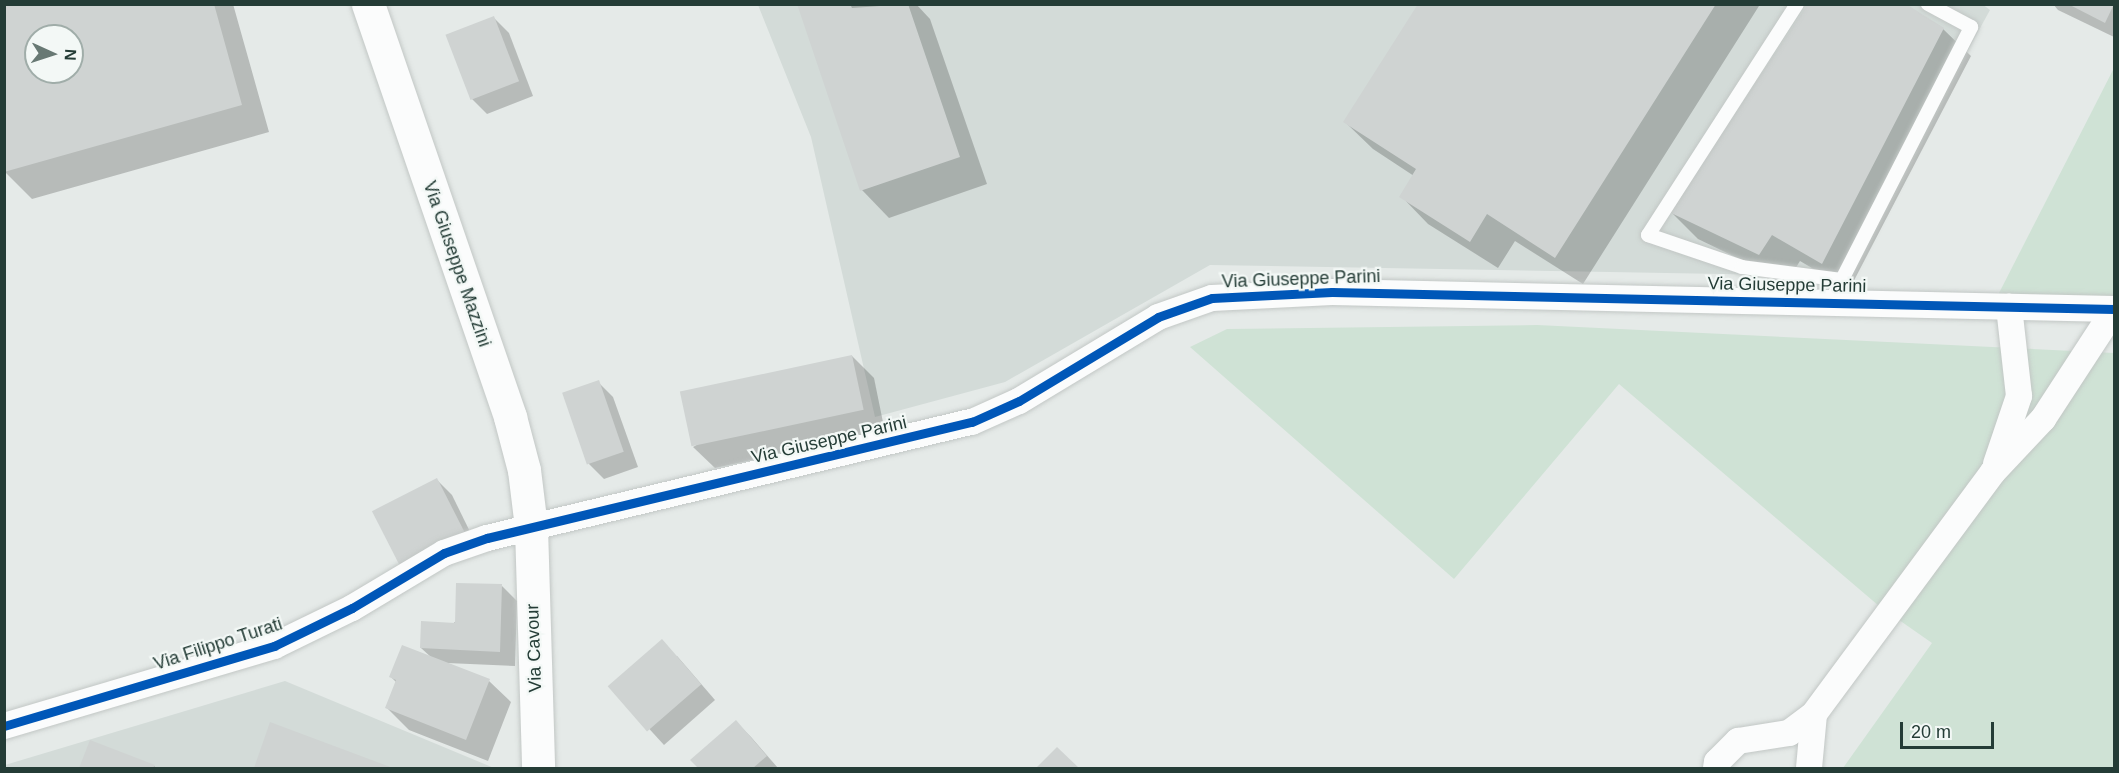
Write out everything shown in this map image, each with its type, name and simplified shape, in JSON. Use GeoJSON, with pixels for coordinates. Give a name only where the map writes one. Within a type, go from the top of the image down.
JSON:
{"type":"FeatureCollection","features":[{"type":"Feature","properties":{"kind":"street","name":"Via Giuseppe Mazzini"},"geometry":{"type":"LineString","coordinates":[[368,4],[510,417],[524,470],[531,527]]}},
{"type":"Feature","properties":{"kind":"street","name":"Via Giuseppe Parini"},"geometry":{"type":"LineString","coordinates":[[531,527],[972,422],[1030,395],[1158,317],[1189,304],[1225,296],[1332,292],[2115,310]]}},
{"type":"Feature","properties":{"kind":"street"},"geometry":{"type":"LineString","coordinates":[[1993,472],[2019,396],[2009,307]]}},
{"type":"Feature","properties":{"kind":"street"},"geometry":{"type":"LineString","coordinates":[[1716,768],[1717,762],[1738,741],[1789,733],[1814,714],[1993,472],[2043,419],[2115,310]]}},
{"type":"Feature","properties":{"kind":"street","name":"Via Filippo Turati"},"geometry":{"type":"LineString","coordinates":[[4,726],[274,646],[352,608],[444,553],[531,527]]}},
{"type":"Feature","properties":{"kind":"street","name":"Via Cavour"},"geometry":{"type":"LineString","coordinates":[[531,527],[538,768]]}},
{"type":"Feature","properties":{"kind":"street"},"geometry":{"type":"LineString","coordinates":[[1809,768],[1814,714]]}},
{"type":"Feature","properties":{"kind":"lane"},"geometry":{"type":"LineString","coordinates":[[1797,4],[1648,235],[1742,267],[1842,280]]}},
{"type":"Feature","properties":{"kind":"lane"},"geometry":{"type":"LineString","coordinates":[[1830,303],[1971,27],[1928,4]]}},
{"type":"Feature","properties":{"kind":"shaded area"},"geometry":{"type":"Polygon","coordinates":[[[1982,4],[1990,10],[1844,276],[1210,265],[1005,382],[875,417],[811,137],[758,5],[1982,4]]]}},
{"type":"Feature","properties":{"kind":"shaded area"},"geometry":{"type":"Polygon","coordinates":[[[285,681],[494,768],[5,768],[5,765],[285,681]]]}},
{"type":"Feature","properties":{"kind":"green space"},"geometry":{"type":"Polygon","coordinates":[[[2114,68],[2114,297],[1998,295],[2114,68]]]}},
{"type":"Feature","properties":{"kind":"green space"},"geometry":{"type":"Polygon","coordinates":[[[1537,325],[2114,353],[2114,768],[1843,768],[1932,643],[1879,606],[1619,384],[1454,579],[1190,347],[1227,329],[1537,325]]]}},
{"type":"Feature","properties":{"kind":"building"},"geometry":{"type":"Polygon","coordinates":[[[4,4],[214,4],[242,105],[4,172],[4,4]]]}},
{"type":"Feature","properties":{"kind":"building"},"geometry":{"type":"Polygon","coordinates":[[[797,4],[850,4],[852,8],[908,4],[960,157],[860,191],[797,4]]]}},
{"type":"Feature","properties":{"kind":"building"},"geometry":{"type":"Polygon","coordinates":[[[1418,4],[1716,4],[1555,258],[1487,214],[1470,242],[1399,197],[1416,169],[1343,122],[1418,4]]]}},
{"type":"Feature","properties":{"kind":"building"},"geometry":{"type":"Polygon","coordinates":[[[1808,4],[1906,4],[1944,28],[1822,264],[1772,235],[1759,255],[1669,212],[1808,4]]]}},
{"type":"Feature","properties":{"kind":"building"},"geometry":{"type":"Polygon","coordinates":[[[2068,4],[2114,4],[2105,23],[2068,4]]]}},
{"type":"Feature","properties":{"kind":"building"},"geometry":{"type":"Polygon","coordinates":[[[494,16],[519,81],[471,100],[445,35],[494,16]]]}},
{"type":"Feature","properties":{"kind":"building"},"geometry":{"type":"Polygon","coordinates":[[[852,355],[864,410],[691,446],[680,392],[852,355]]]}},
{"type":"Feature","properties":{"kind":"building"},"geometry":{"type":"Polygon","coordinates":[[[599,380],[624,452],[587,465],[562,393],[599,380]]]}},
{"type":"Feature","properties":{"kind":"building"},"geometry":{"type":"Polygon","coordinates":[[[437,478],[464,531],[399,565],[372,511],[437,478]]]}},
{"type":"Feature","properties":{"kind":"building"},"geometry":{"type":"Polygon","coordinates":[[[456,583],[502,584],[500,652],[420,648],[421,621],[455,623],[456,583]]]}},
{"type":"Feature","properties":{"kind":"building"},"geometry":{"type":"Polygon","coordinates":[[[662,639],[701,684],[647,732],[608,686],[662,639]]]}},
{"type":"Feature","properties":{"kind":"building"},"geometry":{"type":"Polygon","coordinates":[[[402,645],[490,679],[466,740],[385,708],[396,680],[389,677],[402,645]]]}},
{"type":"Feature","properties":{"kind":"building"},"geometry":{"type":"Polygon","coordinates":[[[736,720],[767,756],[753,768],[698,768],[690,760],[736,720]]]}},
{"type":"Feature","properties":{"kind":"building"},"geometry":{"type":"Polygon","coordinates":[[[270,722],[393,768],[254,768],[270,722]]]}},
{"type":"Feature","properties":{"kind":"building"},"geometry":{"type":"Polygon","coordinates":[[[90,740],[155,765],[153,768],[79,768],[90,740]]]}},
{"type":"Feature","properties":{"kind":"building"},"geometry":{"type":"Polygon","coordinates":[[[1057,747],[1079,768],[1036,768],[1057,747]]]}},
{"type":"Feature","properties":{"kind":"cycle path"},"geometry":{"type":"LineString","coordinates":[[4,726],[274,646],[352,608],[444,553],[487,538],[972,422],[1019,401],[1158,317],[1212,298],[1332,292],[2114,309]]}}]}
